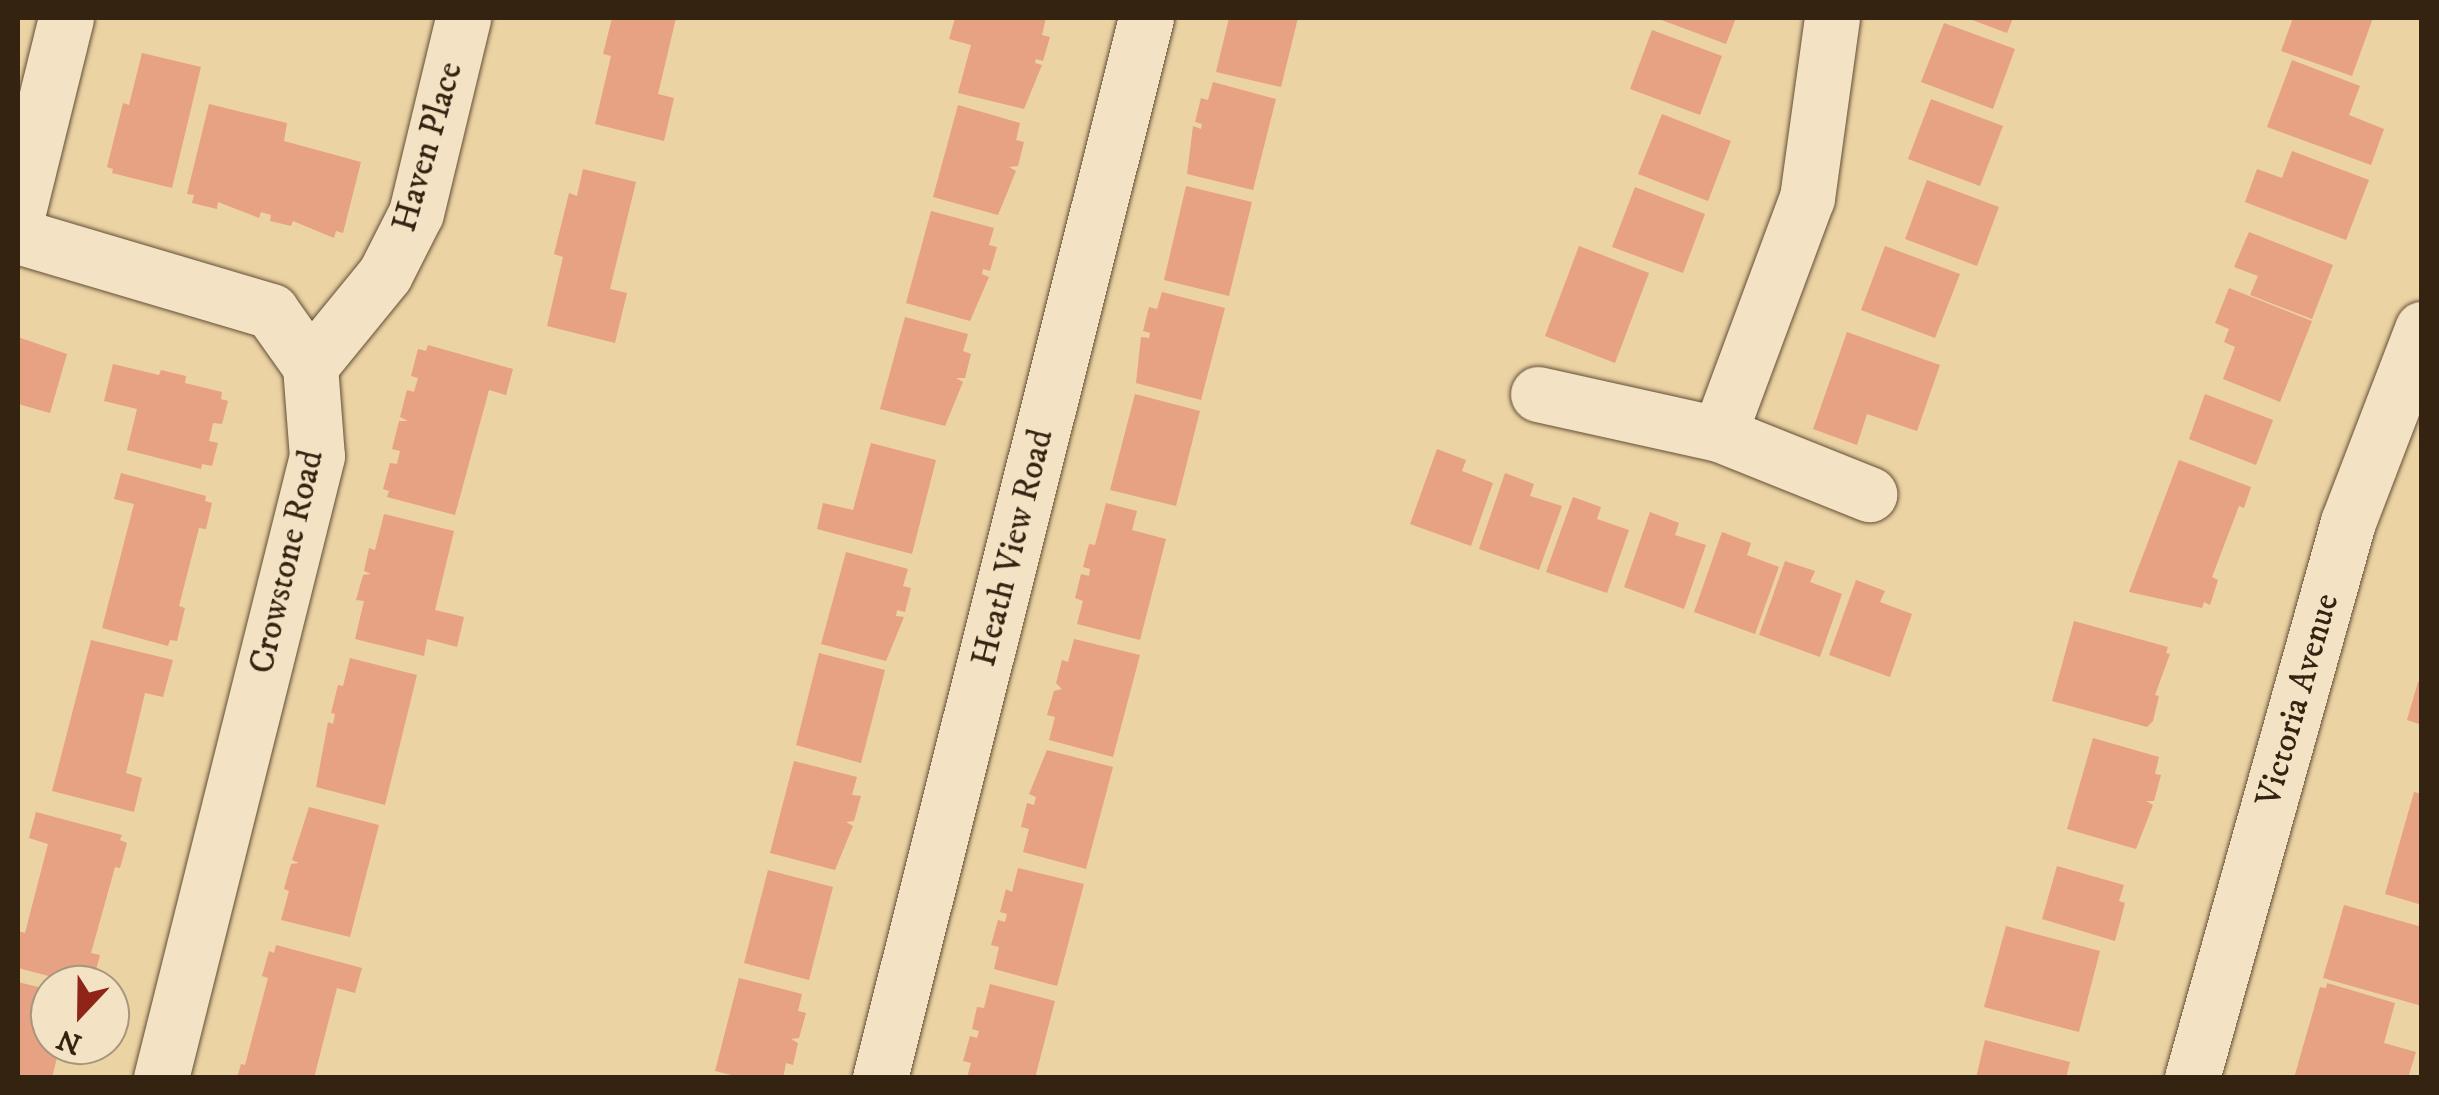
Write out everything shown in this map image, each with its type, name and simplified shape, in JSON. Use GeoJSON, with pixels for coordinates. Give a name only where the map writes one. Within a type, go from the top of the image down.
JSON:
{"type":"FeatureCollection","features":[{"type":"Feature","properties":{"kind":"street"},"geometry":{"type":"LineString","coordinates":[[18,212],[66,18]]}},
{"type":"Feature","properties":{"kind":"street","name":"Haven Place"},"geometry":{"type":"LineString","coordinates":[[310,366],[384,274],[416,213],[463,18]]}},
{"type":"Feature","properties":{"kind":"street","name":"Heath View Road"},"geometry":{"type":"LineString","coordinates":[[880,1078],[1146,18]]}},
{"type":"Feature","properties":{"kind":"street"},"geometry":{"type":"LineString","coordinates":[[1719,434],[1807,198],[1832,18]]}},
{"type":"Feature","properties":{"kind":"street"},"geometry":{"type":"LineString","coordinates":[[18,236],[271,311],[310,366]]}},
{"type":"Feature","properties":{"kind":"street","name":"Victoria Avenue"},"geometry":{"type":"LineString","coordinates":[[2192,1078],[2348,522],[2422,329]]}},
{"type":"Feature","properties":{"kind":"street","name":"Crowstone Road"},"geometry":{"type":"LineString","coordinates":[[161,1078],[317,456],[310,366]]}},
{"type":"Feature","properties":{"kind":"street"},"geometry":{"type":"LineString","coordinates":[[1538,394],[1719,434],[1868,494]]}},
{"type":"Feature","properties":{"kind":"building"},"geometry":{"type":"Polygon","coordinates":[[[612,18],[676,18],[658,94],[674,98],[664,141],[595,124],[611,56],[603,54],[612,18]]]}},
{"type":"Feature","properties":{"kind":"building"},"geometry":{"type":"Polygon","coordinates":[[[955,18],[1046,18],[1042,35],[1050,37],[1043,61],[1036,59],[1035,63],[1042,65],[1024,109],[958,93],[971,45],[949,39],[955,18]]]}},
{"type":"Feature","properties":{"kind":"building"},"geometry":{"type":"Polygon","coordinates":[[[1229,18],[1298,18],[1281,87],[1216,72],[1229,18]]]}},
{"type":"Feature","properties":{"kind":"building"},"geometry":{"type":"Polygon","coordinates":[[[1656,18],[1736,18],[1726,44],[1656,18]]]}},
{"type":"Feature","properties":{"kind":"building"},"geometry":{"type":"Polygon","coordinates":[[[1967,18],[2013,18],[2007,33],[1967,18]]]}},
{"type":"Feature","properties":{"kind":"building"},"geometry":{"type":"Polygon","coordinates":[[[2293,18],[2373,18],[2352,76],[2281,51],[2293,18]]]}},
{"type":"Feature","properties":{"kind":"building"},"geometry":{"type":"Polygon","coordinates":[[[1944,23],[2015,49],[1993,109],[1921,82],[1944,23]]]}},
{"type":"Feature","properties":{"kind":"building"},"geometry":{"type":"Polygon","coordinates":[[[1652,30],[1722,56],[1700,115],[1630,89],[1652,30]]]}},
{"type":"Feature","properties":{"kind":"building"},"geometry":{"type":"Polygon","coordinates":[[[142,53],[201,67],[172,188],[112,173],[113,169],[107,167],[123,103],[129,105],[142,53]]]}},
{"type":"Feature","properties":{"kind":"building"},"geometry":{"type":"Polygon","coordinates":[[[2292,60],[2360,86],[2349,115],[2384,129],[2371,165],[2267,127],[2292,60]]]}},
{"type":"Feature","properties":{"kind":"building"},"geometry":{"type":"Polygon","coordinates":[[[1213,82],[1276,99],[1253,190],[1187,174],[1193,126],[1201,129],[1202,124],[1195,122],[1201,98],[1208,100],[1213,82]]]}},
{"type":"Feature","properties":{"kind":"building"},"geometry":{"type":"Polygon","coordinates":[[[1931,99],[2003,126],[1980,186],[1908,159],[1931,99]]]}},
{"type":"Feature","properties":{"kind":"building"},"geometry":{"type":"Polygon","coordinates":[[[209,104],[287,123],[284,141],[361,162],[343,233],[336,231],[334,238],[293,221],[291,226],[270,221],[271,215],[261,212],[259,218],[218,202],[217,209],[192,203],[194,195],[187,194],[209,104]]]}},
{"type":"Feature","properties":{"kind":"building"},"geometry":{"type":"Polygon","coordinates":[[[958,105],[1020,123],[1016,140],[1024,142],[1018,166],[1009,167],[1016,171],[998,215],[933,197],[958,105]]]}},
{"type":"Feature","properties":{"kind":"building"},"geometry":{"type":"Polygon","coordinates":[[[1662,114],[1731,141],[1708,201],[1638,174],[1662,114]]]}},
{"type":"Feature","properties":{"kind":"building"},"geometry":{"type":"Polygon","coordinates":[[[2292,151],[2369,180],[2346,240],[2245,202],[2257,169],[2282,178],[2292,151]]]}},
{"type":"Feature","properties":{"kind":"building"},"geometry":{"type":"Polygon","coordinates":[[[583,169],[636,182],[610,289],[627,293],[615,343],[547,326],[563,257],[554,254],[569,193],[577,196],[583,169]]]}},
{"type":"Feature","properties":{"kind":"building"},"geometry":{"type":"Polygon","coordinates":[[[1927,180],[1999,207],[1977,266],[1905,239],[1927,180]]]}},
{"type":"Feature","properties":{"kind":"building"},"geometry":{"type":"Polygon","coordinates":[[[1186,186],[1252,202],[1229,296],[1164,280],[1186,186]]]}},
{"type":"Feature","properties":{"kind":"building"},"geometry":{"type":"Polygon","coordinates":[[[1635,187],[1705,214],[1683,273],[1612,247],[1635,187]]]}},
{"type":"Feature","properties":{"kind":"building"},"geometry":{"type":"Polygon","coordinates":[[[931,211],[994,228],[989,245],[997,247],[990,271],[983,269],[982,274],[989,277],[970,321],[906,303],[931,211]]]}},
{"type":"Feature","properties":{"kind":"building"},"geometry":{"type":"Polygon","coordinates":[[[2249,232],[2333,265],[2312,319],[2250,295],[2258,276],[2234,267],[2249,232]]]}},
{"type":"Feature","properties":{"kind":"building"},"geometry":{"type":"Polygon","coordinates":[[[1579,246],[1649,273],[1615,363],[1545,336],[1579,246]]]}},
{"type":"Feature","properties":{"kind":"building"},"geometry":{"type":"Polygon","coordinates":[[[1885,246],[1960,274],[1935,338],[1861,310],[1885,246]]]}},
{"type":"Feature","properties":{"kind":"building"},"geometry":{"type":"Polygon","coordinates":[[[2229,288],[2312,321],[2280,402],[2223,379],[2235,347],[2224,342],[2229,329],[2215,323],[2229,288]]]}},
{"type":"Feature","properties":{"kind":"building"},"geometry":{"type":"Polygon","coordinates":[[[1162,292],[1225,308],[1201,400],[1136,383],[1141,337],[1149,338],[1150,333],[1143,331],[1149,307],[1157,309],[1162,292]]]}},
{"type":"Feature","properties":{"kind":"building"},"geometry":{"type":"Polygon","coordinates":[[[905,317],[968,334],[963,351],[971,354],[965,378],[956,378],[963,382],[945,426],[880,409],[905,317]]]}},
{"type":"Feature","properties":{"kind":"building"},"geometry":{"type":"Polygon","coordinates":[[[1847,332],[1940,365],[1917,431],[1867,414],[1857,445],[1813,429],[1847,332]]]}},
{"type":"Feature","properties":{"kind":"building"},"geometry":{"type":"Polygon","coordinates":[[[18,337],[67,354],[50,413],[18,404],[18,337]]]}},
{"type":"Feature","properties":{"kind":"building"},"geometry":{"type":"Polygon","coordinates":[[[428,345],[513,369],[506,395],[489,390],[455,515],[387,497],[389,491],[383,489],[390,463],[397,464],[400,451],[392,449],[399,421],[408,421],[400,417],[407,390],[414,392],[418,378],[411,376],[418,349],[426,351],[428,345]]]}},
{"type":"Feature","properties":{"kind":"building"},"geometry":{"type":"Polygon","coordinates":[[[113,364],[159,375],[161,370],[186,376],[185,383],[222,392],[221,399],[228,401],[222,424],[213,423],[209,441],[218,443],[212,466],[202,464],[201,469],[127,450],[137,409],[104,401],[113,364]]]}},
{"type":"Feature","properties":{"kind":"building"},"geometry":{"type":"Polygon","coordinates":[[[1135,394],[1200,411],[1176,506],[1110,490],[1135,394]]]}},
{"type":"Feature","properties":{"kind":"building"},"geometry":{"type":"Polygon","coordinates":[[[2205,394],[2273,420],[2256,465],[2189,439],[2205,394]]]}},
{"type":"Feature","properties":{"kind":"building"},"geometry":{"type":"Polygon","coordinates":[[[871,443],[936,460],[912,554],[817,529],[823,503],[853,510],[871,443]]]}},
{"type":"Feature","properties":{"kind":"building"},"geometry":{"type":"Polygon","coordinates":[[[1437,449],[1466,460],[1462,471],[1493,483],[1471,546],[1410,524],[1437,449]]]}},
{"type":"Feature","properties":{"kind":"building"},"geometry":{"type":"Polygon","coordinates":[[[2179,460],[2251,487],[2244,508],[2239,506],[2212,577],[2218,580],[2210,605],[2204,602],[2202,608],[2129,592],[2179,460]]]}},
{"type":"Feature","properties":{"kind":"building"},"geometry":{"type":"Polygon","coordinates":[[[121,473],[206,496],[205,501],[212,503],[206,529],[199,528],[179,606],[185,608],[177,641],[170,640],[168,646],[102,628],[134,504],[114,499],[121,473]]]}},
{"type":"Feature","properties":{"kind":"building"},"geometry":{"type":"Polygon","coordinates":[[[1505,473],[1534,484],[1530,496],[1562,506],[1539,570],[1479,549],[1505,473]]]}},
{"type":"Feature","properties":{"kind":"building"},"geometry":{"type":"Polygon","coordinates":[[[1573,497],[1601,507],[1597,519],[1629,530],[1607,593],[1546,572],[1573,497]]]}},
{"type":"Feature","properties":{"kind":"building"},"geometry":{"type":"Polygon","coordinates":[[[1106,503],[1137,511],[1132,530],[1166,539],[1140,640],[1077,624],[1083,601],[1075,598],[1081,574],[1089,576],[1090,569],[1083,567],[1089,544],[1095,545],[1106,503]]]}},
{"type":"Feature","properties":{"kind":"building"},"geometry":{"type":"Polygon","coordinates":[[[1650,512],[1679,523],[1675,535],[1706,545],[1684,609],[1624,587],[1650,512]]]}},
{"type":"Feature","properties":{"kind":"building"},"geometry":{"type":"Polygon","coordinates":[[[384,514],[454,531],[435,610],[464,617],[457,647],[427,639],[424,656],[355,639],[364,601],[356,600],[363,575],[371,574],[364,571],[369,548],[375,550],[384,514]]]}},
{"type":"Feature","properties":{"kind":"building"},"geometry":{"type":"Polygon","coordinates":[[[1722,532],[1751,543],[1747,555],[1779,567],[1755,634],[1694,612],[1722,532]]]}},
{"type":"Feature","properties":{"kind":"building"},"geometry":{"type":"Polygon","coordinates":[[[846,552],[908,569],[903,586],[911,588],[905,612],[897,610],[896,616],[904,617],[886,661],[821,644],[846,552]]]}},
{"type":"Feature","properties":{"kind":"building"},"geometry":{"type":"Polygon","coordinates":[[[1785,561],[1815,571],[1810,582],[1842,594],[1820,657],[1759,635],[1785,561]]]}},
{"type":"Feature","properties":{"kind":"building"},"geometry":{"type":"Polygon","coordinates":[[[1856,580],[1885,591],[1880,602],[1912,614],[1890,677],[1829,655],[1856,580]]]}},
{"type":"Feature","properties":{"kind":"building"},"geometry":{"type":"Polygon","coordinates":[[[2074,621],[2168,647],[2166,653],[2170,654],[2155,695],[2159,696],[2153,721],[2147,727],[2052,701],[2074,621]]]}},
{"type":"Feature","properties":{"kind":"building"},"geometry":{"type":"Polygon","coordinates":[[[1074,639],[1140,655],[1113,757],[1049,740],[1055,717],[1047,715],[1054,691],[1062,689],[1056,683],[1062,660],[1068,662],[1074,639]]]}},
{"type":"Feature","properties":{"kind":"building"},"geometry":{"type":"Polygon","coordinates":[[[91,640],[173,660],[163,697],[145,693],[126,773],[142,778],[134,812],[52,791],[91,640]]]}},
{"type":"Feature","properties":{"kind":"building"},"geometry":{"type":"Polygon","coordinates":[[[819,653],[885,670],[861,763],[796,745],[819,653]]]}},
{"type":"Feature","properties":{"kind":"building"},"geometry":{"type":"Polygon","coordinates":[[[350,658],[417,675],[385,805],[316,787],[328,722],[333,724],[335,714],[331,713],[338,685],[343,686],[350,658]]]}},
{"type":"Feature","properties":{"kind":"building"},"geometry":{"type":"Polygon","coordinates":[[[2418,682],[2422,683],[2422,725],[2407,720],[2418,682]]]}},
{"type":"Feature","properties":{"kind":"building"},"geometry":{"type":"Polygon","coordinates":[[[2093,738],[2159,757],[2155,774],[2161,775],[2154,801],[2146,801],[2153,805],[2136,849],[2067,829],[2093,738]]]}},
{"type":"Feature","properties":{"kind":"building"},"geometry":{"type":"Polygon","coordinates":[[[1047,750],[1113,767],[1086,869],[1023,852],[1029,829],[1021,827],[1027,803],[1034,805],[1036,797],[1029,794],[1047,750]]]}},
{"type":"Feature","properties":{"kind":"building"},"geometry":{"type":"Polygon","coordinates":[[[794,761],[857,777],[852,795],[861,796],[854,821],[846,822],[853,826],[835,870],[770,853],[794,761]]]}},
{"type":"Feature","properties":{"kind":"building"},"geometry":{"type":"Polygon","coordinates":[[[2414,792],[2422,794],[2422,905],[2385,894],[2414,792]]]}},
{"type":"Feature","properties":{"kind":"building"},"geometry":{"type":"Polygon","coordinates":[[[309,807],[379,825],[350,937],[281,920],[289,891],[284,889],[291,864],[299,863],[292,860],[309,807]]]}},
{"type":"Feature","properties":{"kind":"building"},"geometry":{"type":"Polygon","coordinates":[[[36,812],[122,835],[120,840],[127,843],[120,868],[115,867],[91,953],[100,955],[97,965],[30,965],[30,971],[18,968],[18,931],[25,933],[48,844],[29,838],[36,812]]]}},
{"type":"Feature","properties":{"kind":"building"},"geometry":{"type":"Polygon","coordinates":[[[2057,866],[2124,885],[2119,901],[2125,903],[2115,941],[2042,919],[2057,866]]]}},
{"type":"Feature","properties":{"kind":"building"},"geometry":{"type":"Polygon","coordinates":[[[1018,868],[1084,884],[1057,986],[994,969],[999,947],[991,945],[998,920],[1005,922],[1007,914],[1000,912],[1006,889],[1012,892],[1018,868]]]}},
{"type":"Feature","properties":{"kind":"building"},"geometry":{"type":"Polygon","coordinates":[[[768,870],[833,887],[809,980],[744,963],[768,870]]]}},
{"type":"Feature","properties":{"kind":"building"},"geometry":{"type":"Polygon","coordinates":[[[2344,905],[2422,927],[2422,1006],[2323,978],[2344,905]]]}},
{"type":"Feature","properties":{"kind":"building"},"geometry":{"type":"Polygon","coordinates":[[[2006,926],[2100,951],[2079,1032],[1984,1007],[2006,926]]]}},
{"type":"Feature","properties":{"kind":"building"},"geometry":{"type":"Polygon","coordinates":[[[276,945],[362,968],[355,993],[337,988],[314,1078],[237,1078],[241,1064],[245,1065],[268,978],[262,976],[269,951],[274,953],[276,945]]]}},
{"type":"Feature","properties":{"kind":"building"},"geometry":{"type":"Polygon","coordinates":[[[739,978],[802,994],[798,1011],[806,1013],[799,1038],[791,1039],[798,1043],[793,1065],[786,1063],[783,1078],[744,1078],[715,1071],[739,978]]]}},
{"type":"Feature","properties":{"kind":"building"},"geometry":{"type":"Polygon","coordinates":[[[18,982],[30,985],[30,1065],[55,1065],[52,1078],[18,1078],[18,982]]]}},
{"type":"Feature","properties":{"kind":"building"},"geometry":{"type":"Polygon","coordinates":[[[2327,983],[2395,1003],[2384,1043],[2416,1052],[2408,1078],[2294,1078],[2320,987],[2326,988],[2327,983]]]}},
{"type":"Feature","properties":{"kind":"building"},"geometry":{"type":"Polygon","coordinates":[[[990,984],[1055,1001],[1035,1078],[967,1078],[971,1063],[963,1061],[970,1036],[977,1038],[979,1031],[972,1029],[977,1007],[984,1008],[990,984]]]}},
{"type":"Feature","properties":{"kind":"building"},"geometry":{"type":"Polygon","coordinates":[[[1985,1040],[2070,1062],[2066,1078],[1976,1078],[1985,1040]]]}}]}
